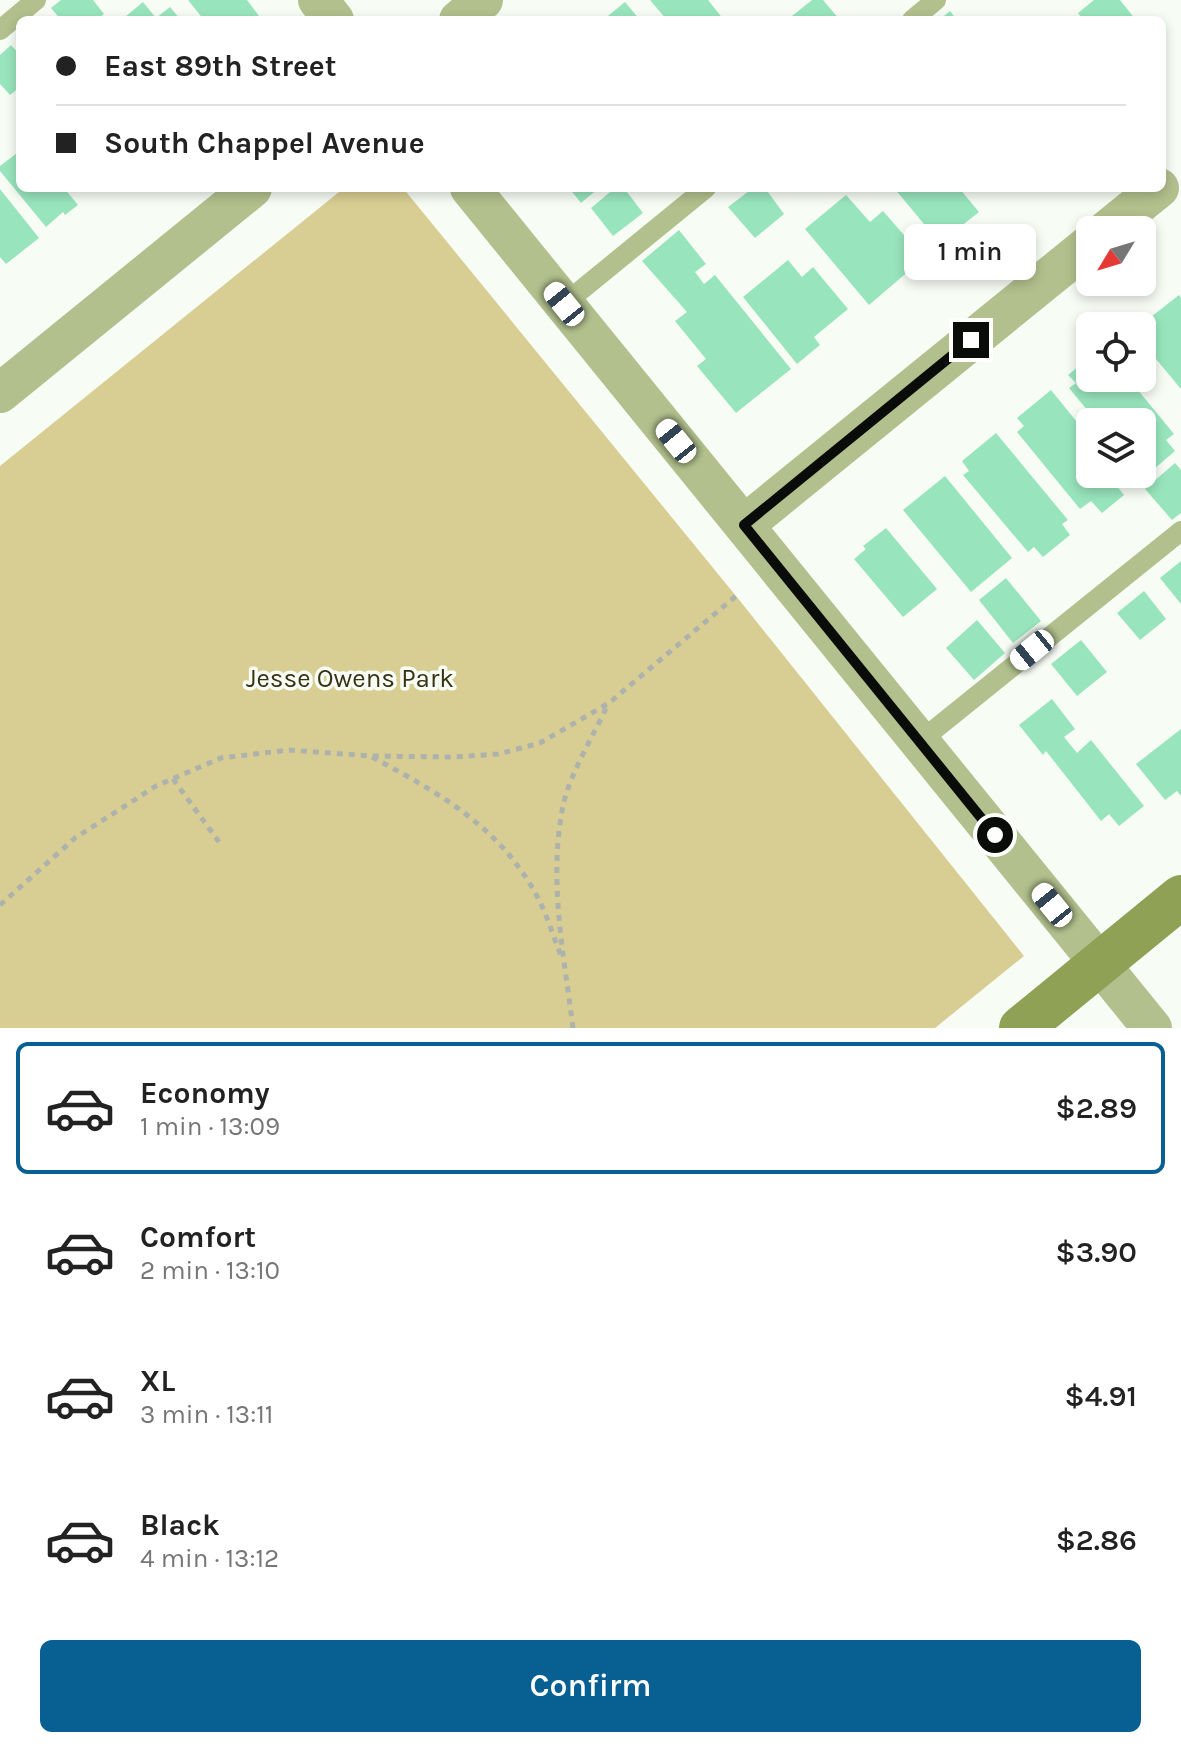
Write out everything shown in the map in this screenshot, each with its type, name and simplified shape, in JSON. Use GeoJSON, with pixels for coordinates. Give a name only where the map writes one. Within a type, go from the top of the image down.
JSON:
{"type":"FeatureCollection","features":[{"type":"Feature","properties":{"kind":"main road"},"geometry":{"type":"LineString","coordinates":[[1021,1028],[1181,897]]}},
{"type":"Feature","properties":{"kind":"street"},"geometry":{"type":"LineString","coordinates":[[318,0],[331,16]]}},
{"type":"Feature","properties":{"kind":"street"},"geometry":{"type":"LineString","coordinates":[[464,16],[483,0]]}},
{"type":"Feature","properties":{"kind":"street"},"geometry":{"type":"LineString","coordinates":[[0,393],[247,192]]}},
{"type":"Feature","properties":{"kind":"street"},"geometry":{"type":"LineString","coordinates":[[473,192],[1152,1028]]}},
{"type":"Feature","properties":{"kind":"street"},"geometry":{"type":"LineString","coordinates":[[1124,216],[1154,192]]}},
{"type":"Feature","properties":{"kind":"street"},"geometry":{"type":"LineString","coordinates":[[744,525],[1076,255]]}},
{"type":"Feature","properties":{"kind":"lane"},"geometry":{"type":"LineString","coordinates":[[17,16],[36,0]]}},
{"type":"Feature","properties":{"kind":"lane"},"geometry":{"type":"LineString","coordinates":[[917,16],[936,0]]}},
{"type":"Feature","properties":{"kind":"lane"},"geometry":{"type":"LineString","coordinates":[[0,30],[16,17]]}},
{"type":"Feature","properties":{"kind":"lane"},"geometry":{"type":"LineString","coordinates":[[564,304],[701,192]]}},
{"type":"Feature","properties":{"kind":"lane"},"geometry":{"type":"LineString","coordinates":[[919,742],[1181,531]]}},
{"type":"Feature","properties":{"kind":"path"},"geometry":{"type":"LineString","coordinates":[[0,905],[75,838],[156,786],[221,758],[289,750],[371,756],[498,754],[540,743],[609,703],[736,596]]}},
{"type":"Feature","properties":{"kind":"path"},"geometry":{"type":"LineString","coordinates":[[573,1028],[557,903],[558,851],[564,804],[609,703]]}},
{"type":"Feature","properties":{"kind":"path"},"geometry":{"type":"LineString","coordinates":[[371,756],[429,788],[486,828],[515,861],[539,900],[565,966]]}},
{"type":"Feature","properties":{"kind":"path"},"geometry":{"type":"LineString","coordinates":[[173,779],[222,846]]}},
{"type":"Feature","properties":{"kind":"green space","name":"Jesse Owens Park"},"geometry":{"type":"Polygon","coordinates":[[[339,192],[406,192],[1024,956],[935,1028],[0,1028],[0,466],[339,192]]]}},
{"type":"Feature","properties":{"kind":"building"},"geometry":{"type":"Polygon","coordinates":[[[61,0],[93,0],[104,14],[58,16],[51,8],[61,0]]]}},
{"type":"Feature","properties":{"kind":"building"},"geometry":{"type":"Polygon","coordinates":[[[188,0],[247,0],[259,16],[201,16],[188,0]]]}},
{"type":"Feature","properties":{"kind":"building"},"geometry":{"type":"Polygon","coordinates":[[[650,0],[708,0],[721,16],[664,16],[650,0]]]}},
{"type":"Feature","properties":{"kind":"building"},"geometry":{"type":"Polygon","coordinates":[[[812,0],[823,0],[837,16],[792,16],[812,0]]]}},
{"type":"Feature","properties":{"kind":"building"},"geometry":{"type":"Polygon","coordinates":[[[1094,0],[1120,0],[1133,16],[1080,16],[1078,13],[1094,0]]]}},
{"type":"Feature","properties":{"kind":"building"},"geometry":{"type":"Polygon","coordinates":[[[143,2],[154,16],[126,16],[143,2]]]}},
{"type":"Feature","properties":{"kind":"building"},"geometry":{"type":"Polygon","coordinates":[[[625,2],[637,16],[608,16],[625,2]]]}},
{"type":"Feature","properties":{"kind":"building"},"geometry":{"type":"Polygon","coordinates":[[[170,7],[178,16],[159,16],[170,7]]]}},
{"type":"Feature","properties":{"kind":"building"},"geometry":{"type":"Polygon","coordinates":[[[11,45],[16,51],[16,90],[10,95],[0,84],[0,55],[11,45]]]}},
{"type":"Feature","properties":{"kind":"building"},"geometry":{"type":"Polygon","coordinates":[[[16,154],[16,190],[0,171],[0,166],[16,154]]]}},
{"type":"Feature","properties":{"kind":"building"},"geometry":{"type":"Polygon","coordinates":[[[0,189],[39,238],[6,264],[0,257],[0,189]]]}},
{"type":"Feature","properties":{"kind":"building"},"geometry":{"type":"Polygon","coordinates":[[[17,192],[67,192],[78,205],[65,215],[63,212],[46,227],[17,192]]]}},
{"type":"Feature","properties":{"kind":"building"},"geometry":{"type":"Polygon","coordinates":[[[572,192],[594,192],[581,203],[572,192]]]}},
{"type":"Feature","properties":{"kind":"building"},"geometry":{"type":"Polygon","coordinates":[[[610,192],[627,192],[643,213],[613,236],[591,208],[610,192]]]}},
{"type":"Feature","properties":{"kind":"building"},"geometry":{"type":"Polygon","coordinates":[[[748,192],[768,192],[784,214],[755,238],[728,207],[748,192]]]}},
{"type":"Feature","properties":{"kind":"building"},"geometry":{"type":"Polygon","coordinates":[[[897,192],[962,192],[979,212],[937,245],[929,230],[897,192]]]}},
{"type":"Feature","properties":{"kind":"building"},"geometry":{"type":"Polygon","coordinates":[[[846,195],[870,222],[883,211],[924,258],[869,305],[805,229],[846,195]]]}},
{"type":"Feature","properties":{"kind":"building"},"geometry":{"type":"Polygon","coordinates":[[[679,230],[706,264],[695,272],[704,284],[715,275],[791,369],[736,413],[697,366],[706,359],[675,321],[687,312],[642,261],[679,230]]]}},
{"type":"Feature","properties":{"kind":"building"},"geometry":{"type":"Polygon","coordinates":[[[788,260],[802,277],[813,267],[848,309],[814,337],[820,345],[797,364],[743,297],[788,260]]]}},
{"type":"Feature","properties":{"kind":"building"},"geometry":{"type":"Polygon","coordinates":[[[1179,295],[1181,389],[1156,359],[1156,313],[1179,295]]]}},
{"type":"Feature","properties":{"kind":"building"},"geometry":{"type":"Polygon","coordinates":[[[1076,368],[1076,383],[1068,375],[1076,368]]]}},
{"type":"Feature","properties":{"kind":"building"},"geometry":{"type":"Polygon","coordinates":[[[1076,383],[1076,392],[1140,392],[1153,408],[1085,408],[1069,388],[1076,383]]]}},
{"type":"Feature","properties":{"kind":"building"},"geometry":{"type":"Polygon","coordinates":[[[1051,390],[1076,421],[1076,488],[1118,488],[1124,495],[1102,513],[1091,501],[1080,509],[1017,432],[1024,426],[1017,418],[1051,390]]]}},
{"type":"Feature","properties":{"kind":"building"},"geometry":{"type":"Polygon","coordinates":[[[1156,412],[1174,434],[1166,440],[1175,451],[1156,467],[1156,412]]]}},
{"type":"Feature","properties":{"kind":"building"},"geometry":{"type":"Polygon","coordinates":[[[996,433],[1068,520],[1062,524],[1070,535],[1043,557],[1034,547],[1028,552],[963,475],[969,471],[962,461],[996,433]]]}},
{"type":"Feature","properties":{"kind":"building"},"geometry":{"type":"Polygon","coordinates":[[[1175,463],[1181,470],[1181,513],[1172,520],[1145,489],[1156,488],[1156,479],[1175,463]]]}},
{"type":"Feature","properties":{"kind":"building"},"geometry":{"type":"Polygon","coordinates":[[[945,476],[1012,558],[971,592],[903,510],[945,476]]]}},
{"type":"Feature","properties":{"kind":"building"},"geometry":{"type":"Polygon","coordinates":[[[886,528],[937,589],[903,617],[854,559],[866,549],[863,546],[886,528]]]}},
{"type":"Feature","properties":{"kind":"building"},"geometry":{"type":"Polygon","coordinates":[[[1181,561],[1181,604],[1160,578],[1181,561]]]}},
{"type":"Feature","properties":{"kind":"building"},"geometry":{"type":"Polygon","coordinates":[[[1006,578],[1041,621],[1013,643],[979,600],[1006,578]]]}},
{"type":"Feature","properties":{"kind":"building"},"geometry":{"type":"Polygon","coordinates":[[[1144,591],[1166,619],[1140,640],[1117,613],[1144,591]]]}},
{"type":"Feature","properties":{"kind":"building"},"geometry":{"type":"Polygon","coordinates":[[[977,620],[1005,653],[974,680],[946,648],[977,620]]]}},
{"type":"Feature","properties":{"kind":"building"},"geometry":{"type":"Polygon","coordinates":[[[1081,640],[1107,672],[1077,696],[1051,664],[1081,640]]]}},
{"type":"Feature","properties":{"kind":"building"},"geometry":{"type":"Polygon","coordinates":[[[1052,699],[1075,729],[1064,737],[1077,753],[1091,740],[1144,806],[1119,826],[1109,814],[1101,821],[1046,751],[1043,755],[1019,725],[1052,699]]]}},
{"type":"Feature","properties":{"kind":"building"},"geometry":{"type":"Polygon","coordinates":[[[1181,729],[1181,796],[1177,791],[1165,800],[1136,764],[1181,729]]]}},
{"type":"Feature","properties":{"kind":"route"},"geometry":{"type":"LineString","coordinates":[[971,340],[744,525],[995,835]]}}]}
